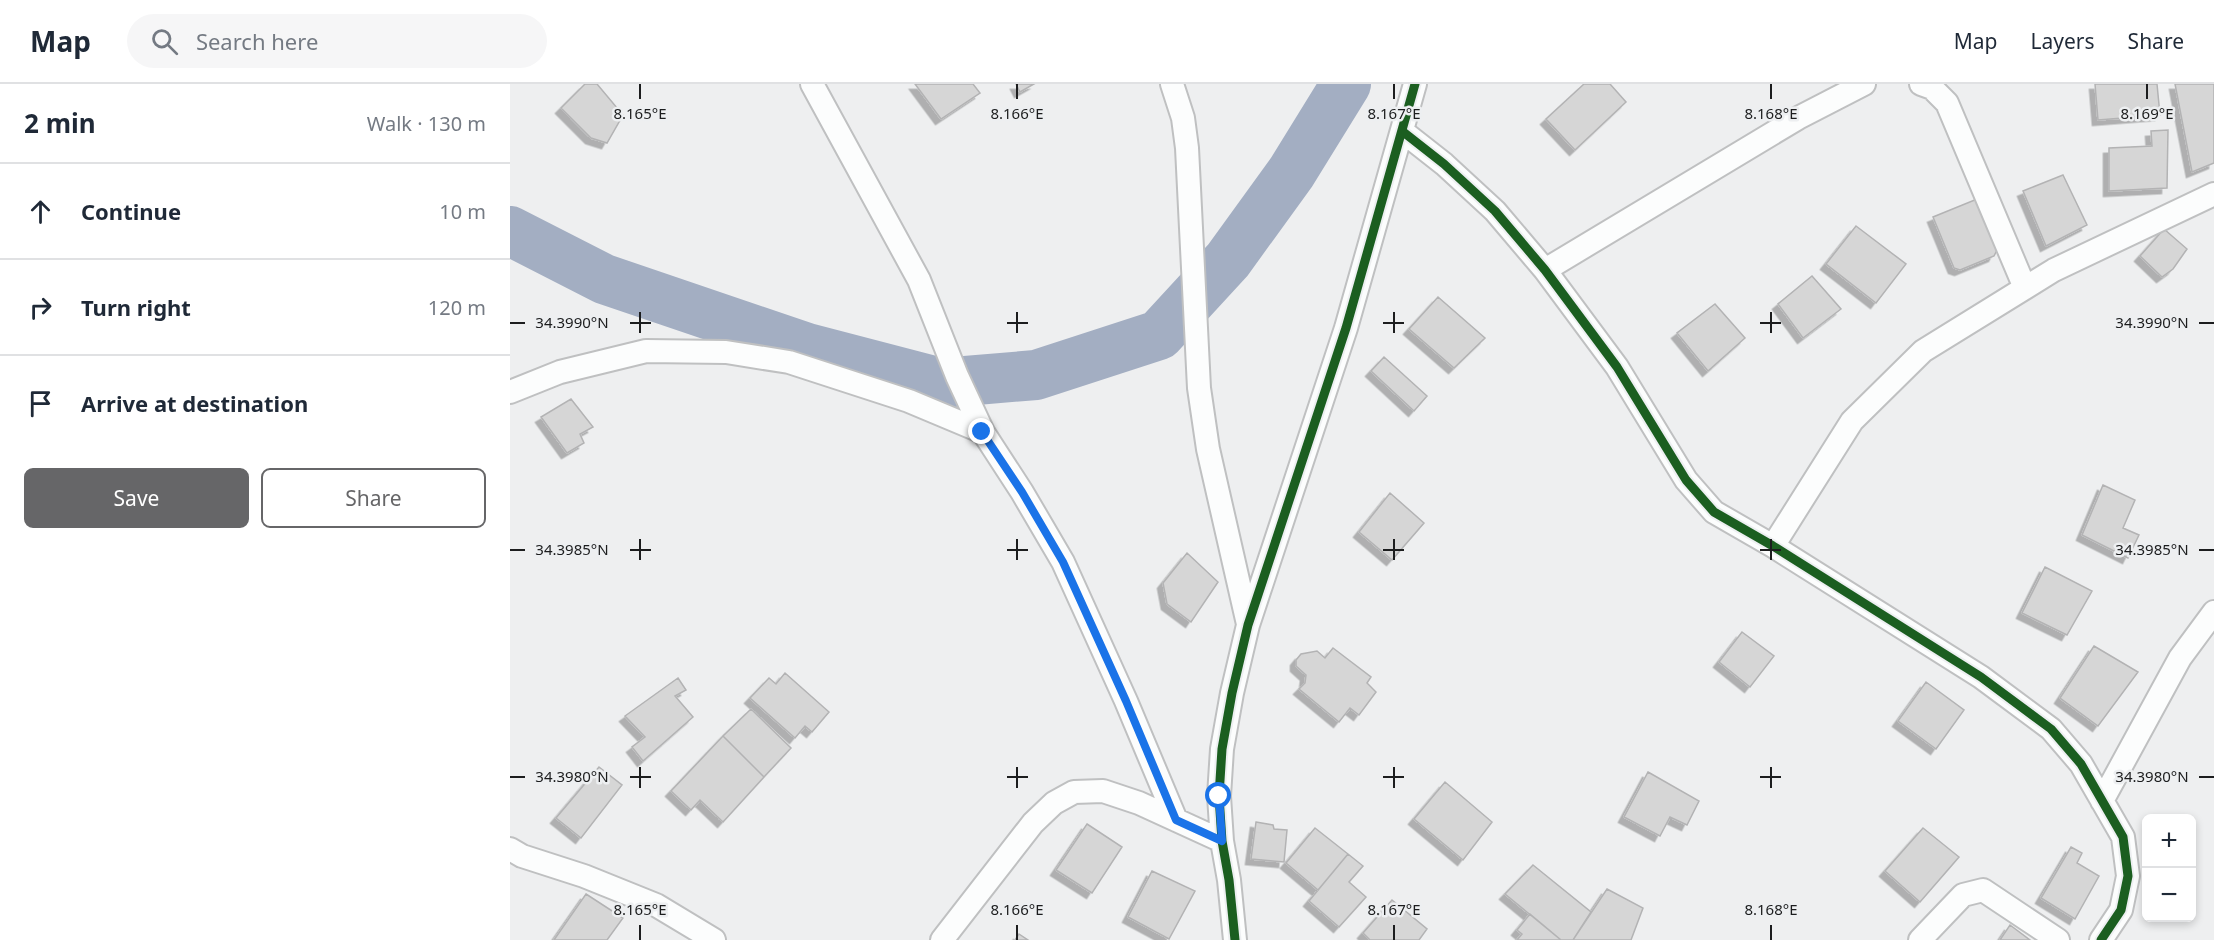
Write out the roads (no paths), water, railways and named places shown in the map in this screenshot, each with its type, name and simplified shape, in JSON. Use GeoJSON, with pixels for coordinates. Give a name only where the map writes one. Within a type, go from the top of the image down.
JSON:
{"type":"FeatureCollection","features":[{"type":"Feature","properties":{"kind":"street"},"geometry":{"type":"LineString","coordinates":[[812,84],[919,280],[982,432],[1022,492],[1063,562],[1126,701],[1176,820]]}},
{"type":"Feature","properties":{"kind":"street"},"geometry":{"type":"LineString","coordinates":[[1172,84],[1183,118],[1187,148],[1199,388],[1208,449],[1248,625]]}},
{"type":"Feature","properties":{"kind":"street"},"geometry":{"type":"LineString","coordinates":[[1234,940],[1219,796],[1222,749],[1232,693],[1248,625],[1346,328],[1415,84]]}},
{"type":"Feature","properties":{"kind":"street"},"geometry":{"type":"LineString","coordinates":[[1545,270],[1798,118],[1864,84]]}},
{"type":"Feature","properties":{"kind":"street"},"geometry":{"type":"LineString","coordinates":[[1920,84],[1932,88],[1947,103],[2025,288]]}},
{"type":"Feature","properties":{"kind":"street"},"geometry":{"type":"LineString","coordinates":[[1402,131],[1444,164],[1495,211],[1545,270],[1617,367],[1660,441],[1686,480],[1714,512],[1773,546],[1981,676],[2051,729],[2081,764],[2123,837],[2128,876],[2121,910],[2101,940]]}},
{"type":"Feature","properties":{"kind":"street"},"geometry":{"type":"LineString","coordinates":[[1773,546],[1852,421],[1923,351],[2064,265],[2214,194]]}},
{"type":"Feature","properties":{"kind":"street"},"geometry":{"type":"LineString","coordinates":[[510,392],[560,372],[646,351],[726,352],[789,363],[909,401],[982,432]]}},
{"type":"Feature","properties":{"kind":"street"},"geometry":{"type":"LineString","coordinates":[[2102,801],[2180,658],[2214,612]]}},
{"type":"Feature","properties":{"kind":"street"},"geometry":{"type":"LineString","coordinates":[[942,940],[1033,823],[1054,803],[1074,792],[1103,791],[1139,803],[1222,841]]}},
{"type":"Feature","properties":{"kind":"street"},"geometry":{"type":"LineString","coordinates":[[510,849],[522,856],[584,876],[656,905],[714,940]]}},
{"type":"Feature","properties":{"kind":"street"},"geometry":{"type":"LineString","coordinates":[[1920,940],[1963,895],[1983,890],[2058,940]]}},
{"type":"Feature","properties":{"kind":"waterway"},"geometry":{"type":"LineString","coordinates":[[510,231],[604,279],[807,348],[941,383],[1036,375],[1159,335],[1228,260],[1291,173],[1346,84]]}}]}
